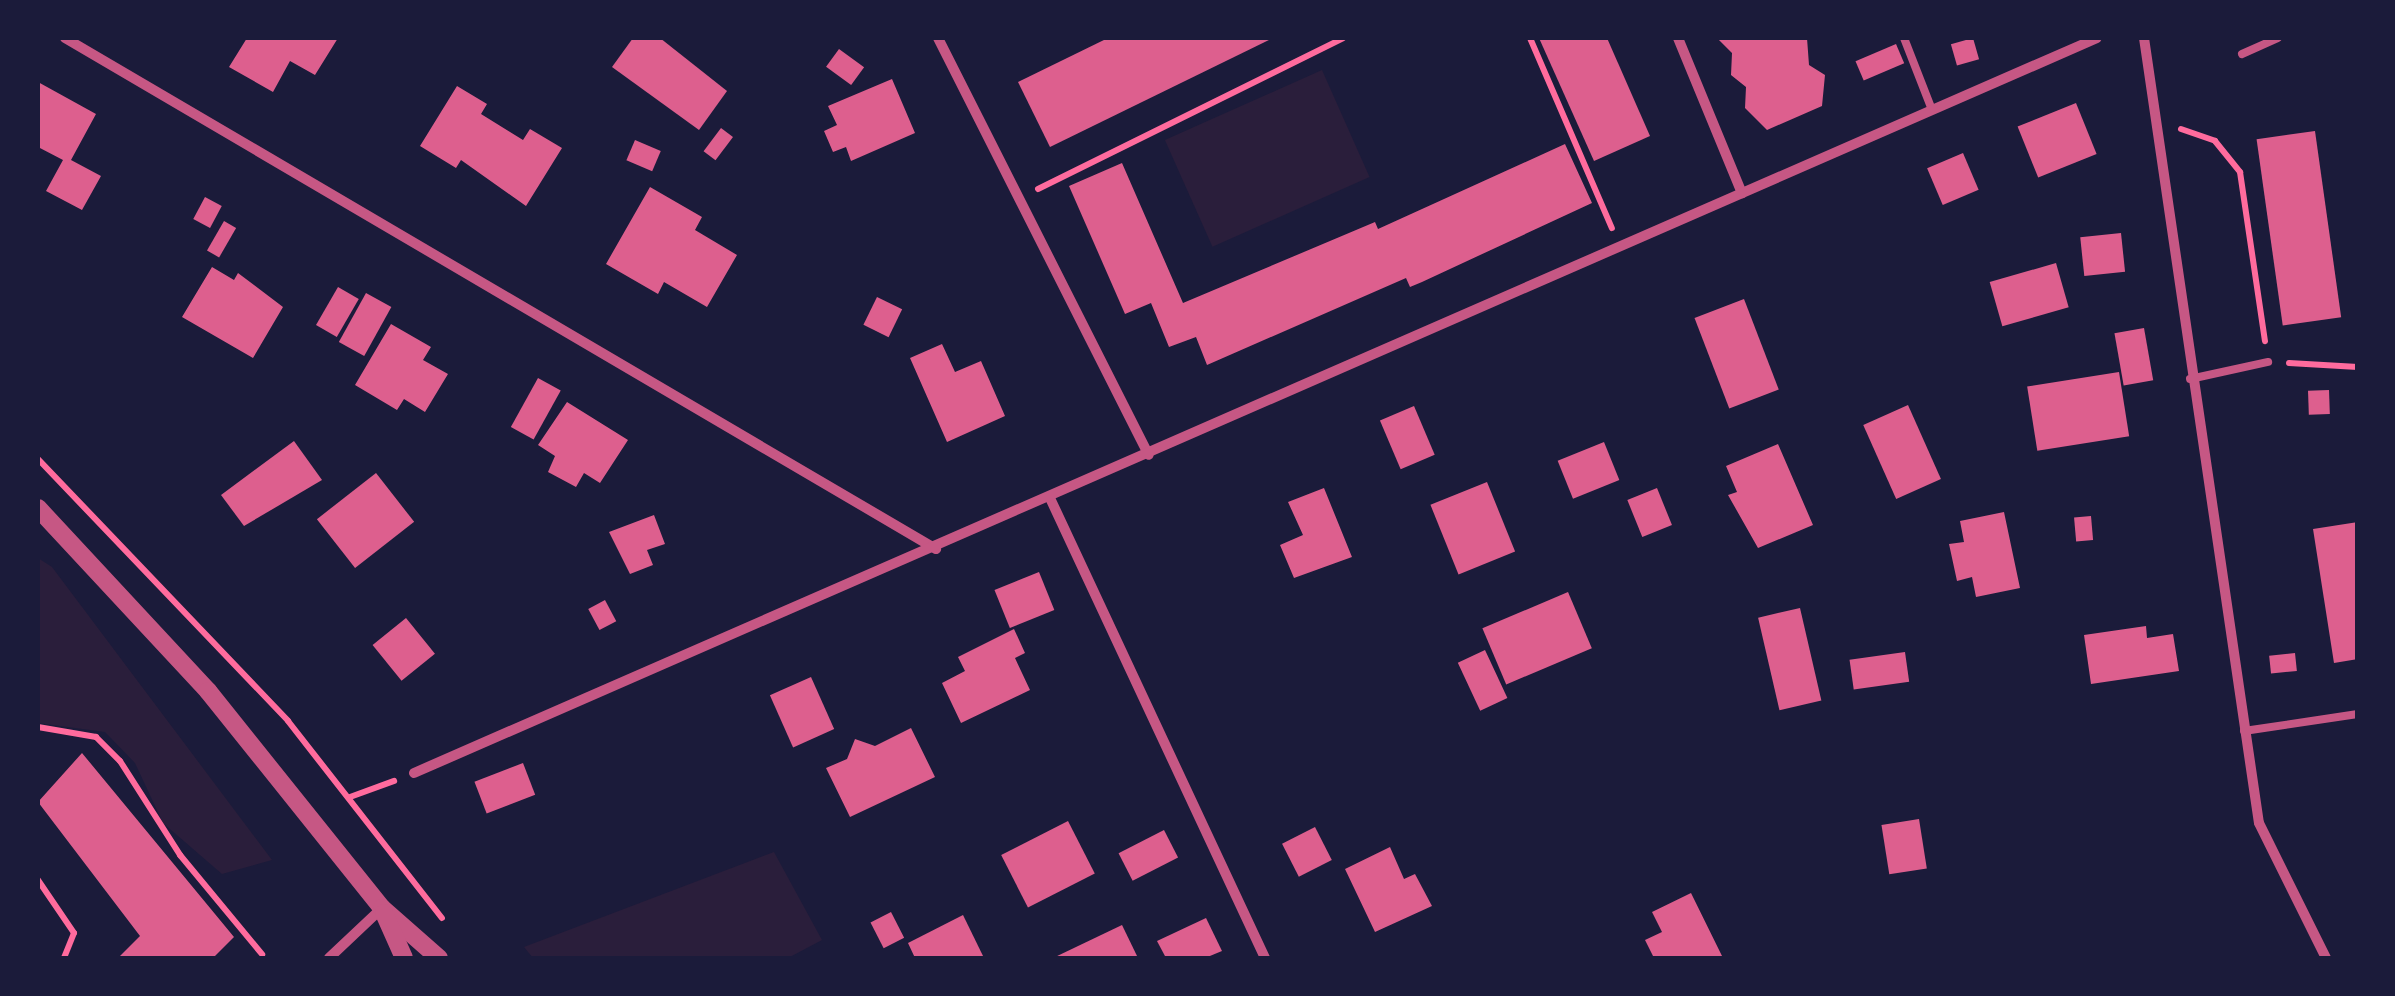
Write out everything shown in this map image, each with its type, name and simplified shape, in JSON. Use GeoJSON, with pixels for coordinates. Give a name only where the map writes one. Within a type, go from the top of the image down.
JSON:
{"type":"FeatureCollection","features":[{"type":"Feature","properties":{"kind":"street"},"geometry":{"type":"LineString","coordinates":[[65,38],[936,549]]}},
{"type":"Feature","properties":{"kind":"street"},"geometry":{"type":"LineString","coordinates":[[938,38],[1149,455]]}},
{"type":"Feature","properties":{"kind":"street"},"geometry":{"type":"LineString","coordinates":[[1678,38],[1742,193]]}},
{"type":"Feature","properties":{"kind":"street"},"geometry":{"type":"LineString","coordinates":[[414,773],[936,549],[2097,38]]}},
{"type":"Feature","properties":{"kind":"street"},"geometry":{"type":"LineString","coordinates":[[2144,38],[2190,379],[2260,823],[2326,958]]}},
{"type":"Feature","properties":{"kind":"street"},"geometry":{"type":"LineString","coordinates":[[1050,498],[1265,958]]}},
{"type":"Feature","properties":{"kind":"street"},"geometry":{"type":"LineString","coordinates":[[38,508],[208,691],[382,908],[440,958]]}},
{"type":"Feature","properties":{"kind":"street"},"geometry":{"type":"LineString","coordinates":[[328,958],[382,908]]}},
{"type":"Feature","properties":{"kind":"street"},"geometry":{"type":"LineString","coordinates":[[382,908],[404,958]]}},
{"type":"Feature","properties":{"kind":"lane"},"geometry":{"type":"LineString","coordinates":[[1904,38],[1932,110]]}},
{"type":"Feature","properties":{"kind":"lane"},"geometry":{"type":"LineString","coordinates":[[2242,54],[2278,38]]}},
{"type":"Feature","properties":{"kind":"lane"},"geometry":{"type":"LineString","coordinates":[[2190,379],[2268,362]]}},
{"type":"Feature","properties":{"kind":"lane"},"geometry":{"type":"LineString","coordinates":[[2244,731],[2358,714]]}},
{"type":"Feature","properties":{"kind":"path"},"geometry":{"type":"LineString","coordinates":[[1019,198],[1343,38]]}},
{"type":"Feature","properties":{"kind":"path"},"geometry":{"type":"LineString","coordinates":[[1530,38],[1620,247]]}},
{"type":"Feature","properties":{"kind":"path"},"geometry":{"type":"LineString","coordinates":[[2176,128],[2215,142],[2240,172],[2268,362],[2358,367]]}},
{"type":"Feature","properties":{"kind":"path"},"geometry":{"type":"LineString","coordinates":[[38,459],[288,721],[446,924]]}},
{"type":"Feature","properties":{"kind":"path"},"geometry":{"type":"LineString","coordinates":[[38,727],[74,728],[108,749],[180,856],[262,954]]}},
{"type":"Feature","properties":{"kind":"path"},"geometry":{"type":"LineString","coordinates":[[349,797],[414,773]]}},
{"type":"Feature","properties":{"kind":"path"},"geometry":{"type":"LineString","coordinates":[[38,880],[74,933],[64,958]]}},
{"type":"Feature","properties":{"kind":"shaded area"},"geometry":{"type":"Polygon","coordinates":[[[1322,70],[1370,177],[1212,247],[1165,140],[1322,70]]]}},
{"type":"Feature","properties":{"kind":"shaded area"},"geometry":{"type":"Polygon","coordinates":[[[38,558],[52,567],[272,860],[222,874],[163,823],[135,763],[105,732],[38,723],[38,558]]]}},
{"type":"Feature","properties":{"kind":"shaded area"},"geometry":{"type":"Polygon","coordinates":[[[774,852],[822,940],[788,958],[533,958],[524,947],[774,852]]]}},
{"type":"Feature","properties":{"kind":"building"},"geometry":{"type":"Polygon","coordinates":[[[247,38],[338,38],[315,75],[290,61],[273,92],[229,67],[247,38]]]}},
{"type":"Feature","properties":{"kind":"building"},"geometry":{"type":"Polygon","coordinates":[[[633,38],[660,38],[727,91],[699,130],[612,67],[633,38]]]}},
{"type":"Feature","properties":{"kind":"building"},"geometry":{"type":"Polygon","coordinates":[[[1108,38],[1273,38],[1050,147],[1018,82],[1108,38]]]}},
{"type":"Feature","properties":{"kind":"building"},"geometry":{"type":"Polygon","coordinates":[[[1539,38],[1607,38],[1650,136],[1594,161],[1539,38]]]}},
{"type":"Feature","properties":{"kind":"building"},"geometry":{"type":"Polygon","coordinates":[[[1717,38],[1807,38],[1809,65],[1825,75],[1822,106],[1767,130],[1745,108],[1746,87],[1731,75],[1732,53],[1717,38]]]}},
{"type":"Feature","properties":{"kind":"building"},"geometry":{"type":"Polygon","coordinates":[[[1973,38],[1979,59],[1957,65],[1951,44],[1973,38]]]}},
{"type":"Feature","properties":{"kind":"building"},"geometry":{"type":"Polygon","coordinates":[[[1896,44],[1904,63],[1864,81],[1855,61],[1896,44]]]}},
{"type":"Feature","properties":{"kind":"building"},"geometry":{"type":"Polygon","coordinates":[[[839,49],[864,67],[851,85],[826,67],[839,49]]]}},
{"type":"Feature","properties":{"kind":"building"},"geometry":{"type":"Polygon","coordinates":[[[892,79],[915,133],[851,161],[846,147],[833,152],[824,131],[837,125],[828,106],[892,79]]]}},
{"type":"Feature","properties":{"kind":"building"},"geometry":{"type":"Polygon","coordinates":[[[38,82],[96,114],[71,160],[101,176],[82,210],[46,191],[63,160],[38,147],[38,82]]]}},
{"type":"Feature","properties":{"kind":"building"},"geometry":{"type":"Polygon","coordinates":[[[457,86],[487,104],[481,114],[523,140],[530,129],[562,148],[526,206],[461,160],[456,168],[420,146],[457,86]]]}},
{"type":"Feature","properties":{"kind":"building"},"geometry":{"type":"Polygon","coordinates":[[[2076,103],[2097,154],[2038,178],[2018,127],[2076,103]]]}},
{"type":"Feature","properties":{"kind":"building"},"geometry":{"type":"Polygon","coordinates":[[[721,128],[733,137],[716,160],[704,151],[721,128]]]}},
{"type":"Feature","properties":{"kind":"building"},"geometry":{"type":"Polygon","coordinates":[[[2315,131],[2341,317],[2283,325],[2257,139],[2315,131]]]}},
{"type":"Feature","properties":{"kind":"building"},"geometry":{"type":"Polygon","coordinates":[[[635,140],[661,151],[652,171],[626,160],[635,140]]]}},
{"type":"Feature","properties":{"kind":"building"},"geometry":{"type":"Polygon","coordinates":[[[1565,144],[1592,203],[1422,282],[1410,287],[1406,278],[1207,365],[1196,337],[1169,347],[1151,303],[1125,314],[1069,186],[1122,163],[1183,303],[1375,222],[1378,229],[1565,144]]]}},
{"type":"Feature","properties":{"kind":"building"},"geometry":{"type":"Polygon","coordinates":[[[1963,153],[1979,190],[1943,205],[1927,168],[1963,153]]]}},
{"type":"Feature","properties":{"kind":"building"},"geometry":{"type":"Polygon","coordinates":[[[650,187],[702,217],[695,230],[737,255],[707,307],[664,282],[658,294],[606,264],[650,187]]]}},
{"type":"Feature","properties":{"kind":"building"},"geometry":{"type":"Polygon","coordinates":[[[205,197],[222,206],[210,228],[193,219],[205,197]]]}},
{"type":"Feature","properties":{"kind":"building"},"geometry":{"type":"Polygon","coordinates":[[[224,221],[236,228],[219,257],[207,250],[224,221]]]}},
{"type":"Feature","properties":{"kind":"building"},"geometry":{"type":"Polygon","coordinates":[[[2121,233],[2125,272],[2084,276],[2080,237],[2121,233]]]}},
{"type":"Feature","properties":{"kind":"building"},"geometry":{"type":"Polygon","coordinates":[[[2056,263],[2069,307],[2002,326],[1990,282],[2056,263]]]}},
{"type":"Feature","properties":{"kind":"building"},"geometry":{"type":"Polygon","coordinates":[[[212,267],[234,280],[238,273],[283,307],[253,358],[182,317],[212,267]]]}},
{"type":"Feature","properties":{"kind":"building"},"geometry":{"type":"Polygon","coordinates":[[[338,287],[359,299],[337,337],[316,325],[338,287]]]}},
{"type":"Feature","properties":{"kind":"building"},"geometry":{"type":"Polygon","coordinates":[[[366,293],[391,307],[364,356],[339,342],[366,293]]]}},
{"type":"Feature","properties":{"kind":"building"},"geometry":{"type":"Polygon","coordinates":[[[877,297],[902,309],[889,337],[863,325],[877,297]]]}},
{"type":"Feature","properties":{"kind":"building"},"geometry":{"type":"Polygon","coordinates":[[[1744,299],[1779,390],[1729,409],[1695,318],[1744,299]]]}},
{"type":"Feature","properties":{"kind":"building"},"geometry":{"type":"Polygon","coordinates":[[[391,324],[431,347],[423,360],[448,374],[425,412],[404,399],[397,410],[355,385],[391,324]]]}},
{"type":"Feature","properties":{"kind":"building"},"geometry":{"type":"Polygon","coordinates":[[[2144,328],[2153,380],[2124,385],[2114,333],[2144,328]]]}},
{"type":"Feature","properties":{"kind":"building"},"geometry":{"type":"Polygon","coordinates":[[[942,344],[955,372],[981,361],[1005,416],[947,442],[910,358],[942,344]]]}},
{"type":"Feature","properties":{"kind":"building"},"geometry":{"type":"Polygon","coordinates":[[[2119,372],[2129,436],[2037,451],[2027,387],[2119,372]]]}},
{"type":"Feature","properties":{"kind":"building"},"geometry":{"type":"Polygon","coordinates":[[[538,378],[561,391],[534,440],[511,427],[538,378]]]}},
{"type":"Feature","properties":{"kind":"building"},"geometry":{"type":"Polygon","coordinates":[[[2329,390],[2330,414],[2309,415],[2308,391],[2329,390]]]}},
{"type":"Feature","properties":{"kind":"building"},"geometry":{"type":"Polygon","coordinates":[[[567,402],[628,440],[600,483],[584,473],[576,487],[548,472],[555,456],[538,445],[567,402]]]}},
{"type":"Feature","properties":{"kind":"building"},"geometry":{"type":"Polygon","coordinates":[[[1908,405],[1941,479],[1896,499],[1863,425],[1908,405]]]}},
{"type":"Feature","properties":{"kind":"building"},"geometry":{"type":"Polygon","coordinates":[[[1414,406],[1435,455],[1401,469],[1380,420],[1414,406]]]}},
{"type":"Feature","properties":{"kind":"building"},"geometry":{"type":"Polygon","coordinates":[[[294,441],[322,480],[244,526],[221,495],[294,441]]]}},
{"type":"Feature","properties":{"kind":"building"},"geometry":{"type":"Polygon","coordinates":[[[1604,442],[1619,480],[1573,499],[1558,461],[1604,442]]]}},
{"type":"Feature","properties":{"kind":"building"},"geometry":{"type":"Polygon","coordinates":[[[1778,444],[1813,525],[1758,548],[1728,495],[1737,492],[1726,466],[1778,444]]]}},
{"type":"Feature","properties":{"kind":"building"},"geometry":{"type":"Polygon","coordinates":[[[376,473],[414,522],[355,568],[317,519],[376,473]]]}},
{"type":"Feature","properties":{"kind":"building"},"geometry":{"type":"Polygon","coordinates":[[[1487,482],[1515,552],[1459,574],[1430,505],[1487,482]]]}},
{"type":"Feature","properties":{"kind":"building"},"geometry":{"type":"Polygon","coordinates":[[[1324,488],[1352,557],[1294,578],[1280,545],[1303,535],[1288,502],[1324,488]]]}},
{"type":"Feature","properties":{"kind":"building"},"geometry":{"type":"Polygon","coordinates":[[[1657,488],[1672,525],[1642,537],[1627,500],[1657,488]]]}},
{"type":"Feature","properties":{"kind":"building"},"geometry":{"type":"Polygon","coordinates":[[[2004,512],[2020,588],[1976,597],[1972,577],[1957,581],[1949,544],[1964,542],[1960,521],[2004,512]]]}},
{"type":"Feature","properties":{"kind":"building"},"geometry":{"type":"Polygon","coordinates":[[[654,515],[665,544],[647,550],[653,565],[630,574],[609,532],[654,515]]]}},
{"type":"Feature","properties":{"kind":"building"},"geometry":{"type":"Polygon","coordinates":[[[2091,516],[2093,540],[2076,541],[2074,517],[2091,516]]]}},
{"type":"Feature","properties":{"kind":"building"},"geometry":{"type":"Polygon","coordinates":[[[2358,522],[2358,659],[2334,663],[2313,529],[2358,522]]]}},
{"type":"Feature","properties":{"kind":"building"},"geometry":{"type":"Polygon","coordinates":[[[1039,572],[1054,610],[1010,628],[994,590],[1039,572]]]}},
{"type":"Feature","properties":{"kind":"building"},"geometry":{"type":"Polygon","coordinates":[[[1568,592],[1592,648],[1506,684],[1482,628],[1568,592]]]}},
{"type":"Feature","properties":{"kind":"building"},"geometry":{"type":"Polygon","coordinates":[[[605,600],[616,621],[599,630],[588,609],[605,600]]]}},
{"type":"Feature","properties":{"kind":"building"},"geometry":{"type":"Polygon","coordinates":[[[1800,608],[1821,701],[1779,710],[1758,618],[1800,608]]]}},
{"type":"Feature","properties":{"kind":"building"},"geometry":{"type":"Polygon","coordinates":[[[406,618],[435,654],[402,681],[373,645],[406,618]]]}},
{"type":"Feature","properties":{"kind":"building"},"geometry":{"type":"Polygon","coordinates":[[[2146,626],[2147,638],[2173,634],[2179,671],[2091,684],[2084,635],[2146,626]]]}},
{"type":"Feature","properties":{"kind":"building"},"geometry":{"type":"Polygon","coordinates":[[[1014,629],[1025,653],[1015,658],[1030,690],[961,723],[942,683],[965,671],[958,657],[1014,629]]]}},
{"type":"Feature","properties":{"kind":"building"},"geometry":{"type":"Polygon","coordinates":[[[1485,650],[1507,698],[1480,711],[1458,663],[1485,650]]]}},
{"type":"Feature","properties":{"kind":"building"},"geometry":{"type":"Polygon","coordinates":[[[1905,652],[1909,682],[1854,690],[1850,660],[1905,652]]]}},
{"type":"Feature","properties":{"kind":"building"},"geometry":{"type":"Polygon","coordinates":[[[2295,653],[2297,671],[2271,674],[2269,656],[2295,653]]]}},
{"type":"Feature","properties":{"kind":"building"},"geometry":{"type":"Polygon","coordinates":[[[811,677],[834,729],[793,747],[770,695],[811,677]]]}},
{"type":"Feature","properties":{"kind":"building"},"geometry":{"type":"Polygon","coordinates":[[[911,728],[935,777],[850,817],[826,768],[847,759],[855,739],[875,746],[911,728]]]}},
{"type":"Feature","properties":{"kind":"building"},"geometry":{"type":"Polygon","coordinates":[[[82,753],[234,937],[213,958],[118,958],[140,936],[38,802],[82,753]]]}},
{"type":"Feature","properties":{"kind":"building"},"geometry":{"type":"Polygon","coordinates":[[[523,763],[535,795],[487,813],[474,782],[523,763]]]}},
{"type":"Feature","properties":{"kind":"building"},"geometry":{"type":"Polygon","coordinates":[[[1919,819],[1927,868],[1889,874],[1881,825],[1919,819]]]}},
{"type":"Feature","properties":{"kind":"building"},"geometry":{"type":"Polygon","coordinates":[[[1068,821],[1095,874],[1028,908],[1001,855],[1068,821]]]}},
{"type":"Feature","properties":{"kind":"building"},"geometry":{"type":"Polygon","coordinates":[[[1315,827],[1332,860],[1299,877],[1282,844],[1315,827]]]}},
{"type":"Feature","properties":{"kind":"building"},"geometry":{"type":"Polygon","coordinates":[[[1164,830],[1178,858],[1133,881],[1119,853],[1164,830]]]}},
{"type":"Feature","properties":{"kind":"building"},"geometry":{"type":"Polygon","coordinates":[[[1390,847],[1404,879],[1415,874],[1432,906],[1375,932],[1345,869],[1390,847]]]}},
{"type":"Feature","properties":{"kind":"building"},"geometry":{"type":"Polygon","coordinates":[[[1691,893],[1723,958],[1654,958],[1645,940],[1662,932],[1652,912],[1691,893]]]}},
{"type":"Feature","properties":{"kind":"building"},"geometry":{"type":"Polygon","coordinates":[[[891,912],[904,938],[884,948],[871,922],[891,912]]]}},
{"type":"Feature","properties":{"kind":"building"},"geometry":{"type":"Polygon","coordinates":[[[963,915],[984,958],[915,958],[908,943],[963,915]]]}},
{"type":"Feature","properties":{"kind":"building"},"geometry":{"type":"Polygon","coordinates":[[[1206,918],[1222,951],[1205,958],[1166,958],[1157,941],[1206,918]]]}},
{"type":"Feature","properties":{"kind":"building"},"geometry":{"type":"Polygon","coordinates":[[[1122,925],[1138,958],[1053,958],[1122,925]]]}}]}
